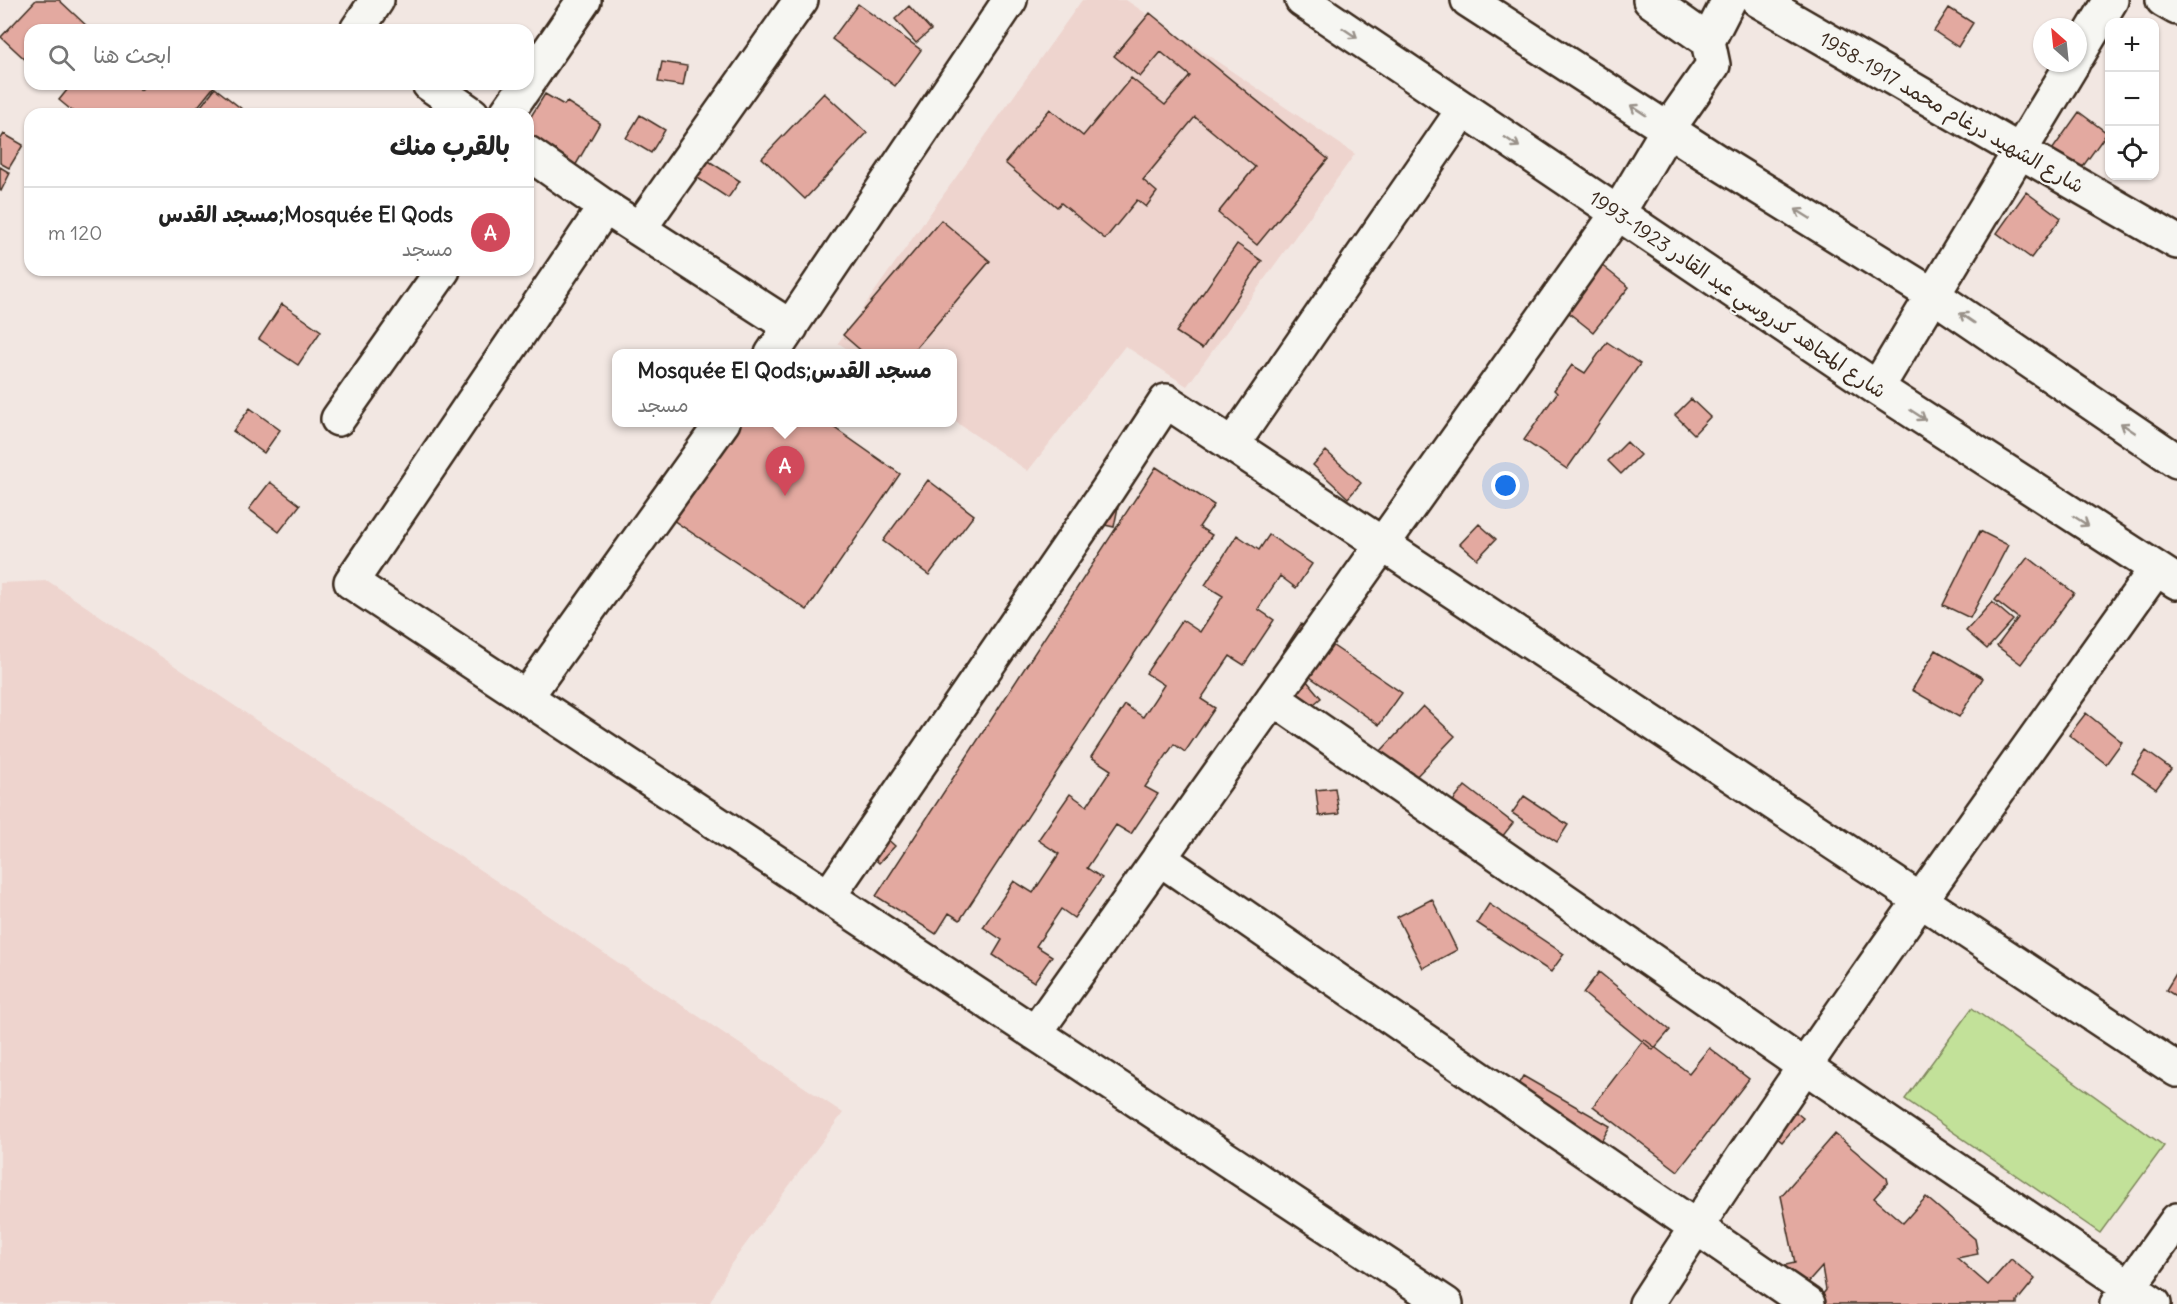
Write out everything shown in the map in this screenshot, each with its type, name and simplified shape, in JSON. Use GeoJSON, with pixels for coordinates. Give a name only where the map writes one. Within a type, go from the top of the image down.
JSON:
{"type":"FeatureCollection","features":[{"type":"Feature","properties":{"kind":"street"},"geometry":{"type":"LineString","coordinates":[[361,24],[377,0]]}},
{"type":"Feature","properties":{"kind":"street"},"geometry":{"type":"LineString","coordinates":[[534,73],[584,0]]}},
{"type":"Feature","properties":{"kind":"street"},"geometry":{"type":"LineString","coordinates":[[639,229],[801,0]]}},
{"type":"Feature","properties":{"kind":"street"},"geometry":{"type":"LineString","coordinates":[[776,349],[1010,0]]}},
{"type":"Feature","properties":{"kind":"street","name":"شارع المجاهد كدروسي عبد القادر 1923-1993"},"geometry":{"type":"LineString","coordinates":[[1302,0],[1876,388],[2167,576]]}},
{"type":"Feature","properties":{"kind":"street"},"geometry":{"type":"LineString","coordinates":[[1468,0],[1933,295],[2177,461]]}},
{"type":"Feature","properties":{"kind":"street"},"geometry":{"type":"LineString","coordinates":[[1650,0],[1708,41]]}},
{"type":"Feature","properties":{"kind":"street"},"geometry":{"type":"LineString","coordinates":[[1035,1033],[1618,213],[1668,129],[1713,66],[1708,41],[1729,0]]}},
{"type":"Feature","properties":{"kind":"street","name":"شارع الشهيد درغام محمد 1917-1958"},"geometry":{"type":"LineString","coordinates":[[1758,0],[2177,242]]}},
{"type":"Feature","properties":{"kind":"street"},"geometry":{"type":"LineString","coordinates":[[2087,40],[2111,0]]}},
{"type":"Feature","properties":{"kind":"street"},"geometry":{"type":"LineString","coordinates":[[2163,0],[2177,8]]}},
{"type":"Feature","properties":{"kind":"street"},"geometry":{"type":"LineString","coordinates":[[1876,388],[2068,72]]}},
{"type":"Feature","properties":{"kind":"street"},"geometry":{"type":"LineString","coordinates":[[438,90],[463,108]]}},
{"type":"Feature","properties":{"kind":"street"},"geometry":{"type":"LineString","coordinates":[[510,108],[522,90]]}},
{"type":"Feature","properties":{"kind":"street"},"geometry":{"type":"LineString","coordinates":[[1233,445],[1464,109]]}},
{"type":"Feature","properties":{"kind":"street"},"geometry":{"type":"LineString","coordinates":[[534,157],[605,207],[791,327]]}},
{"type":"Feature","properties":{"kind":"street"},"geometry":{"type":"LineString","coordinates":[[605,207],[351,582],[1446,1304]]}},
{"type":"Feature","properties":{"kind":"street"},"geometry":{"type":"LineString","coordinates":[[338,419],[439,276]]}},
{"type":"Feature","properties":{"kind":"street"},"geometry":{"type":"LineString","coordinates":[[828,897],[1101,501],[1166,401],[2177,1070]]}},
{"type":"Feature","properties":{"kind":"street"},"geometry":{"type":"LineString","coordinates":[[526,697],[720,427]]}},
{"type":"Feature","properties":{"kind":"street"},"geometry":{"type":"LineString","coordinates":[[1646,1304],[1804,1066],[1919,901],[2167,576]]}},
{"type":"Feature","properties":{"kind":"street"},"geometry":{"type":"LineString","coordinates":[[1273,698],[2134,1298],[2177,1220]]}},
{"type":"Feature","properties":{"kind":"street"},"geometry":{"type":"LineString","coordinates":[[1159,858],[1808,1304]]}},
{"type":"Feature","properties":{"kind":"shaded area"},"geometry":{"type":"Polygon","coordinates":[[[1082,0],[1126,0],[1355,154],[1187,386],[1125,346],[1028,471],[957,423],[957,349],[848,349],[838,343],[1082,0]]]}},
{"type":"Feature","properties":{"kind":"shaded area"},"geometry":{"type":"Polygon","coordinates":[[[48,581],[843,1113],[731,1264],[709,1304],[0,1304],[0,583],[48,581]]]}},
{"type":"Feature","properties":{"kind":"green space"},"geometry":{"type":"Polygon","coordinates":[[[1972,1008],[2164,1146],[2100,1233],[1905,1099],[1972,1008]]]}},
{"type":"Feature","properties":{"kind":"building"},"geometry":{"type":"Polygon","coordinates":[[[36,0],[59,0],[85,24],[24,24],[24,58],[1,37],[36,0]]]}},
{"type":"Feature","properties":{"kind":"building"},"geometry":{"type":"Polygon","coordinates":[[[858,4],[921,50],[895,86],[832,39],[858,4]]]}},
{"type":"Feature","properties":{"kind":"building"},"geometry":{"type":"Polygon","coordinates":[[[909,6],[931,30],[916,43],[895,19],[909,6]]]}},
{"type":"Feature","properties":{"kind":"building"},"geometry":{"type":"Polygon","coordinates":[[[1949,8],[1973,23],[1958,47],[1934,31],[1949,8]]]}},
{"type":"Feature","properties":{"kind":"building"},"geometry":{"type":"Polygon","coordinates":[[[1150,13],[1328,159],[1257,245],[1218,213],[1255,167],[1195,117],[1143,180],[1157,192],[1146,207],[1137,200],[1105,239],[1061,203],[1057,207],[1005,163],[1050,109],[1083,136],[1131,78],[1165,105],[1190,76],[1161,52],[1140,77],[1114,56],[1150,13]]]}},
{"type":"Feature","properties":{"kind":"building"},"geometry":{"type":"Polygon","coordinates":[[[662,62],[687,66],[683,86],[658,82],[662,62]]]}},
{"type":"Feature","properties":{"kind":"building"},"geometry":{"type":"Polygon","coordinates":[[[67,90],[211,90],[197,108],[69,108],[59,100],[67,90]]]}},
{"type":"Feature","properties":{"kind":"building"},"geometry":{"type":"Polygon","coordinates":[[[213,90],[218,90],[240,108],[200,108],[213,90]]]}},
{"type":"Feature","properties":{"kind":"building"},"geometry":{"type":"Polygon","coordinates":[[[824,93],[867,133],[805,199],[762,158],[824,93]]]}},
{"type":"Feature","properties":{"kind":"building"},"geometry":{"type":"Polygon","coordinates":[[[545,94],[564,105],[567,102],[600,123],[574,168],[534,144],[534,111],[545,94]]]}},
{"type":"Feature","properties":{"kind":"building"},"geometry":{"type":"Polygon","coordinates":[[[2079,112],[2105,132],[2105,136],[2073,180],[2045,160],[2079,112]]]}},
{"type":"Feature","properties":{"kind":"building"},"geometry":{"type":"Polygon","coordinates":[[[640,115],[665,130],[651,153],[626,138],[640,115]]]}},
{"type":"Feature","properties":{"kind":"building"},"geometry":{"type":"Polygon","coordinates":[[[4,134],[23,145],[9,168],[0,163],[0,140],[4,134]]]}},
{"type":"Feature","properties":{"kind":"building"},"geometry":{"type":"Polygon","coordinates":[[[704,158],[740,181],[728,198],[693,175],[704,158]]]}},
{"type":"Feature","properties":{"kind":"building"},"geometry":{"type":"Polygon","coordinates":[[[0,167],[10,173],[1,191],[0,190],[0,167]]]}},
{"type":"Feature","properties":{"kind":"building"},"geometry":{"type":"Polygon","coordinates":[[[2026,192],[2061,218],[2031,258],[1997,233],[2026,192]]]}},
{"type":"Feature","properties":{"kind":"building"},"geometry":{"type":"Polygon","coordinates":[[[941,220],[990,261],[915,349],[859,349],[843,335],[941,220]]]}},
{"type":"Feature","properties":{"kind":"building"},"geometry":{"type":"Polygon","coordinates":[[[1237,244],[1262,261],[1202,349],[1176,332],[1237,244]]]}},
{"type":"Feature","properties":{"kind":"building"},"geometry":{"type":"Polygon","coordinates":[[[1586,253],[1629,287],[1593,332],[1550,298],[1586,253]]]}},
{"type":"Feature","properties":{"kind":"building"},"geometry":{"type":"Polygon","coordinates":[[[282,304],[321,331],[298,365],[259,339],[282,304]]]}},
{"type":"Feature","properties":{"kind":"building"},"geometry":{"type":"Polygon","coordinates":[[[1607,342],[1640,364],[1567,469],[1524,440],[1557,393],[1554,390],[1572,365],[1585,373],[1607,342]]]}},
{"type":"Feature","properties":{"kind":"building"},"geometry":{"type":"Polygon","coordinates":[[[1691,399],[1710,417],[1694,434],[1675,415],[1691,399]]]}},
{"type":"Feature","properties":{"kind":"building"},"geometry":{"type":"Polygon","coordinates":[[[250,408],[280,430],[264,453],[233,431],[250,408]]]}},
{"type":"Feature","properties":{"kind":"building"},"geometry":{"type":"Polygon","coordinates":[[[734,427],[833,427],[900,474],[807,610],[670,518],[734,427]]]}},
{"type":"Feature","properties":{"kind":"building"},"geometry":{"type":"Polygon","coordinates":[[[1627,442],[1640,455],[1621,474],[1608,461],[1627,442]]]}},
{"type":"Feature","properties":{"kind":"building"},"geometry":{"type":"Polygon","coordinates":[[[1326,451],[1361,483],[1348,498],[1313,465],[1326,451]]]}},
{"type":"Feature","properties":{"kind":"building"},"geometry":{"type":"Polygon","coordinates":[[[1156,467],[1214,505],[1199,527],[1212,535],[960,920],[949,913],[936,934],[876,896],[1156,467]]]}},
{"type":"Feature","properties":{"kind":"building"},"geometry":{"type":"Polygon","coordinates":[[[928,480],[974,515],[929,575],[883,541],[928,480]]]}},
{"type":"Feature","properties":{"kind":"building"},"geometry":{"type":"Polygon","coordinates":[[[270,482],[300,505],[279,532],[249,509],[270,482]]]}},
{"type":"Feature","properties":{"kind":"building"},"geometry":{"type":"Polygon","coordinates":[[[1119,502],[1114,527],[1091,522],[1119,502]]]}},
{"type":"Feature","properties":{"kind":"building"},"geometry":{"type":"Polygon","coordinates":[[[1479,524],[1496,539],[1477,559],[1460,544],[1479,524]]]}},
{"type":"Feature","properties":{"kind":"building"},"geometry":{"type":"Polygon","coordinates":[[[1980,531],[2008,545],[1970,618],[1943,605],[1980,531]]]}},
{"type":"Feature","properties":{"kind":"building"},"geometry":{"type":"Polygon","coordinates":[[[1237,535],[1259,550],[1269,535],[1312,564],[1296,588],[1280,576],[1258,609],[1274,620],[1244,665],[1230,656],[1201,699],[1215,708],[1185,752],[1174,744],[1145,787],[1158,794],[1131,834],[1116,825],[1087,868],[1102,878],[1074,918],[1061,909],[1036,946],[1052,956],[1034,982],[993,955],[1002,940],[983,927],[1014,881],[1033,893],[1059,854],[1038,840],[1070,794],[1087,806],[1111,770],[1091,757],[1125,705],[1143,717],[1164,685],[1146,673],[1182,620],[1200,632],[1223,596],[1205,585],[1237,535]]]}},
{"type":"Feature","properties":{"kind":"building"},"geometry":{"type":"Polygon","coordinates":[[[2028,557],[2074,593],[2021,664],[1997,646],[2018,618],[1995,600],[2028,557]]]}},
{"type":"Feature","properties":{"kind":"building"},"geometry":{"type":"Polygon","coordinates":[[[1992,602],[2013,620],[1987,649],[1966,631],[1992,602]]]}},
{"type":"Feature","properties":{"kind":"building"},"geometry":{"type":"Polygon","coordinates":[[[1301,624],[1402,693],[1379,725],[1280,656],[1301,624]]]}},
{"type":"Feature","properties":{"kind":"building"},"geometry":{"type":"Polygon","coordinates":[[[1936,650],[1983,678],[1959,717],[1912,690],[1936,650]]]}},
{"type":"Feature","properties":{"kind":"building"},"geometry":{"type":"Polygon","coordinates":[[[1287,657],[1321,698],[1302,714],[1268,672],[1287,657]]]}},
{"type":"Feature","properties":{"kind":"building"},"geometry":{"type":"Polygon","coordinates":[[[1423,706],[1455,736],[1411,782],[1380,752],[1423,706]]]}},
{"type":"Feature","properties":{"kind":"building"},"geometry":{"type":"Polygon","coordinates":[[[2086,713],[2122,742],[2106,764],[2069,735],[2086,713]]]}},
{"type":"Feature","properties":{"kind":"building"},"geometry":{"type":"Polygon","coordinates":[[[2146,751],[2171,769],[2156,789],[2132,772],[2146,751]]]}},
{"type":"Feature","properties":{"kind":"building"},"geometry":{"type":"Polygon","coordinates":[[[1465,786],[1513,823],[1498,842],[1450,805],[1465,786]]]}},
{"type":"Feature","properties":{"kind":"building"},"geometry":{"type":"Polygon","coordinates":[[[1335,788],[1339,814],[1319,816],[1316,790],[1335,788]]]}},
{"type":"Feature","properties":{"kind":"building"},"geometry":{"type":"Polygon","coordinates":[[[1524,796],[1568,825],[1557,842],[1512,813],[1524,796]]]}},
{"type":"Feature","properties":{"kind":"building"},"geometry":{"type":"Polygon","coordinates":[[[874,827],[895,846],[879,863],[858,844],[874,827]]]}},
{"type":"Feature","properties":{"kind":"building"},"geometry":{"type":"Polygon","coordinates":[[[1432,899],[1457,950],[1423,968],[1397,917],[1432,899]]]}},
{"type":"Feature","properties":{"kind":"building"},"geometry":{"type":"Polygon","coordinates":[[[1489,904],[1564,954],[1551,972],[1477,923],[1489,904]]]}},
{"type":"Feature","properties":{"kind":"building"},"geometry":{"type":"Polygon","coordinates":[[[1599,972],[1670,1030],[1653,1050],[1583,993],[1599,972]]]}},
{"type":"Feature","properties":{"kind":"building"},"geometry":{"type":"Polygon","coordinates":[[[2177,972],[2177,997],[2166,990],[2177,972]]]}},
{"type":"Feature","properties":{"kind":"building"},"geometry":{"type":"Polygon","coordinates":[[[1644,1039],[1689,1073],[1709,1048],[1749,1079],[1678,1171],[1593,1106],[1644,1039]]]}},
{"type":"Feature","properties":{"kind":"building"},"geometry":{"type":"Polygon","coordinates":[[[1523,1076],[1610,1126],[1598,1147],[1511,1097],[1523,1076]]]}},
{"type":"Feature","properties":{"kind":"building"},"geometry":{"type":"Polygon","coordinates":[[[1776,1096],[1803,1118],[1782,1142],[1756,1120],[1776,1096]]]}},
{"type":"Feature","properties":{"kind":"building"},"geometry":{"type":"Polygon","coordinates":[[[1835,1134],[1887,1178],[1888,1182],[1874,1198],[1903,1223],[1926,1197],[1975,1239],[1978,1254],[1957,1258],[1988,1285],[2011,1259],[2035,1279],[2017,1304],[1815,1304],[1826,1290],[1822,1267],[1797,1295],[1767,1269],[1795,1263],[1781,1196],[1835,1134]]]}},
{"type":"Feature","properties":{"kind":"place","name":"Mosquée El Qods;مسجد القدس"},"geometry":{"type":"Point","coordinates":[785,496]}}]}
